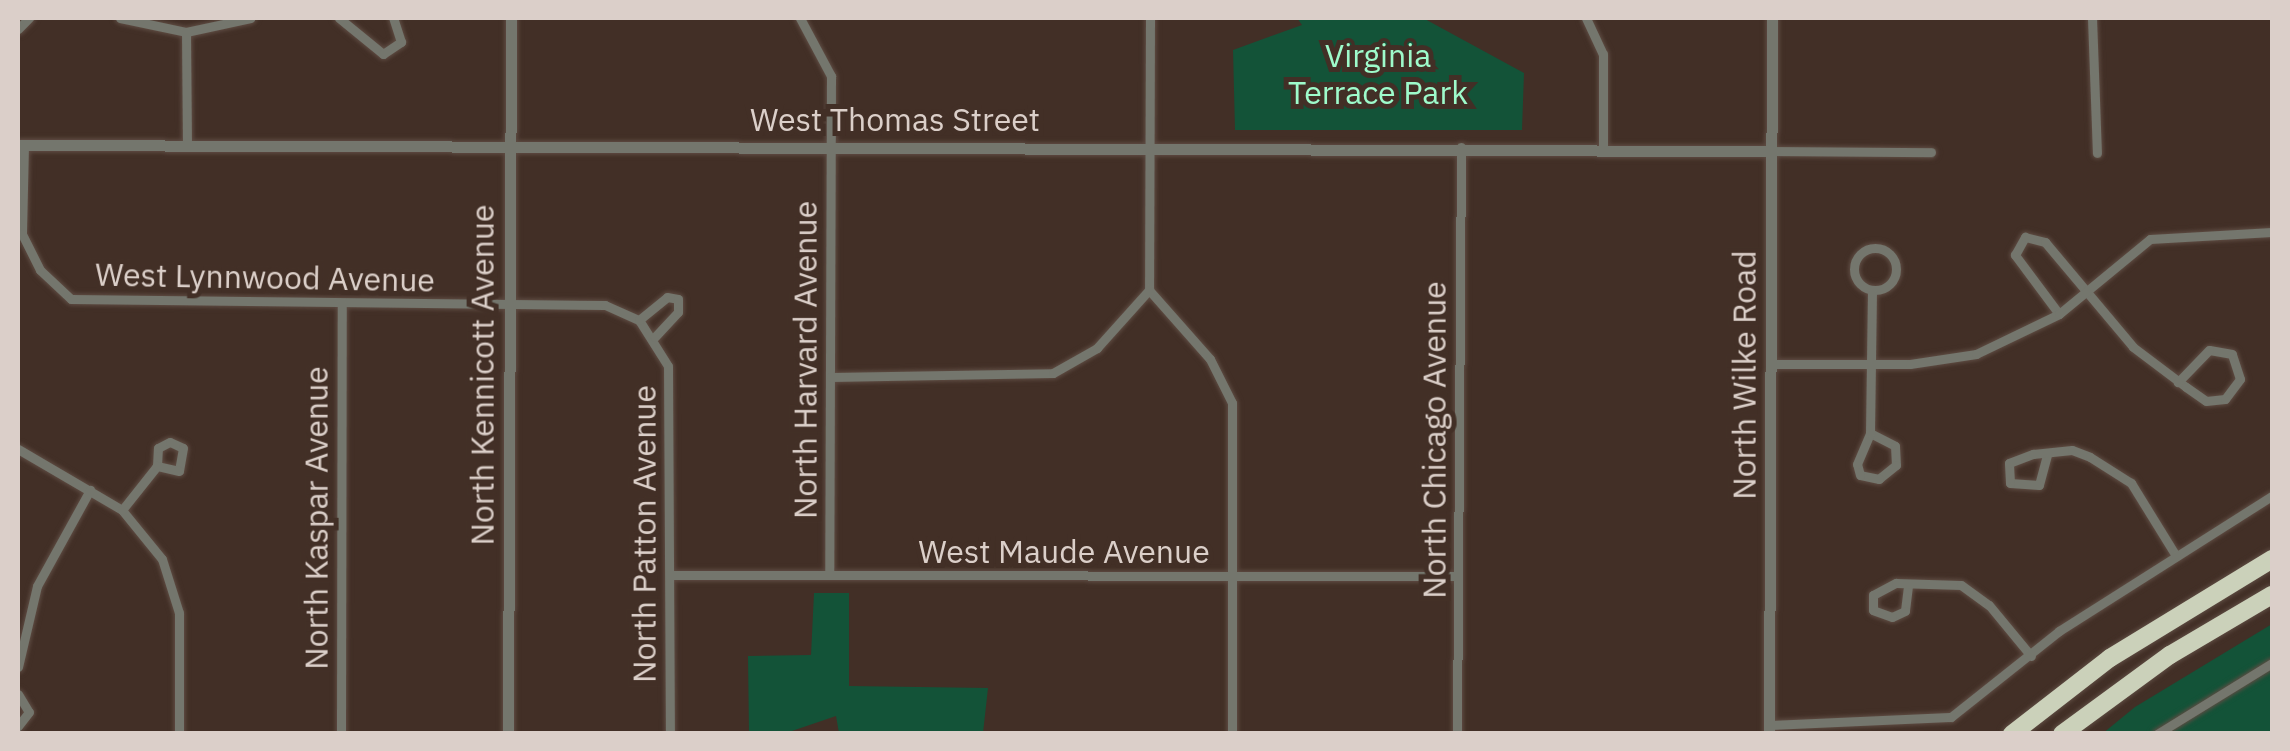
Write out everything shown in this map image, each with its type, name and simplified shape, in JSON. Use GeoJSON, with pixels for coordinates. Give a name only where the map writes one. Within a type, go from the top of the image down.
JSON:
{"type":"FeatureCollection","features":[{"type":"Feature","properties":{"kind":"highway"},"geometry":{"type":"LineString","coordinates":[[2012,734],[2110,658],[2272,559]]}},
{"type":"Feature","properties":{"kind":"highway"},"geometry":{"type":"LineString","coordinates":[[2062,734],[2119,690],[2272,594]]}},
{"type":"Feature","properties":{"kind":"highway"},"geometry":{"type":"LineString","coordinates":[[2080,734],[2119,690]]}},
{"type":"Feature","properties":{"kind":"street"},"geometry":{"type":"LineString","coordinates":[[18,29],[29,18]]}},
{"type":"Feature","properties":{"kind":"street"},"geometry":{"type":"LineString","coordinates":[[120,18],[186,32],[252,18]]}},
{"type":"Feature","properties":{"kind":"street"},"geometry":{"type":"LineString","coordinates":[[339,18],[383,54],[401,42],[393,18]]}},
{"type":"Feature","properties":{"kind":"street","name":"North Kennicott Avenue"},"geometry":{"type":"LineString","coordinates":[[508,734],[511,18]]}},
{"type":"Feature","properties":{"kind":"street","name":"North Harvard Avenue"},"geometry":{"type":"LineString","coordinates":[[800,18],[831,76],[829,574]]}},
{"type":"Feature","properties":{"kind":"street"},"geometry":{"type":"LineString","coordinates":[[831,377],[1053,373],[1098,348],[1149,290],[1150,18]]}},
{"type":"Feature","properties":{"kind":"street"},"geometry":{"type":"LineString","coordinates":[[1586,18],[1603,54],[1603,148]]}},
{"type":"Feature","properties":{"kind":"street","name":"North Wilke Road"},"geometry":{"type":"LineString","coordinates":[[1769,729],[1772,18]]}},
{"type":"Feature","properties":{"kind":"street"},"geometry":{"type":"LineString","coordinates":[[2092,18],[2097,153]]}},
{"type":"Feature","properties":{"kind":"street"},"geometry":{"type":"LineString","coordinates":[[186,32],[187,145]]}},
{"type":"Feature","properties":{"kind":"street","name":"West Thomas Street"},"geometry":{"type":"LineString","coordinates":[[21,144],[1772,151]]}},
{"type":"Feature","properties":{"kind":"street","name":"West Lynnwood Avenue"},"geometry":{"type":"LineString","coordinates":[[21,144],[22,234],[40,270],[71,299],[510,304]]}},
{"type":"Feature","properties":{"kind":"street","name":"North Chicago Avenue"},"geometry":{"type":"LineString","coordinates":[[1457,734],[1461,147]]}},
{"type":"Feature","properties":{"kind":"street"},"geometry":{"type":"LineString","coordinates":[[1772,151],[1930,152]]}},
{"type":"Feature","properties":{"kind":"street"},"geometry":{"type":"LineString","coordinates":[[1773,364],[1868,364],[1976,354],[2059,314],[2150,239],[2272,232]]}},
{"type":"Feature","properties":{"kind":"street"},"geometry":{"type":"LineString","coordinates":[[2059,314],[2015,255],[2019,242],[2045,242],[2133,347],[2178,382],[2218,402],[2240,379],[2232,354],[2209,350],[2178,382]]}},
{"type":"Feature","properties":{"kind":"street"},"geometry":{"type":"LineString","coordinates":[[1880,246],[1894,256],[1891,279],[1872,293],[1858,283],[1860,258],[1880,246]]}},
{"type":"Feature","properties":{"kind":"street"},"geometry":{"type":"LineString","coordinates":[[1149,290],[1210,359],[1232,403],[1232,734]]}},
{"type":"Feature","properties":{"kind":"street"},"geometry":{"type":"LineString","coordinates":[[1870,433],[1895,446],[1896,465],[1879,479],[1860,476],[1857,464],[1870,433],[1872,293]]}},
{"type":"Feature","properties":{"kind":"street","name":"North Patton Avenue"},"geometry":{"type":"LineString","coordinates":[[639,320],[666,296],[678,299],[678,312],[654,336]]}},
{"type":"Feature","properties":{"kind":"street","name":"North Kaspar Avenue"},"geometry":{"type":"LineString","coordinates":[[341,734],[342,303]]}},
{"type":"Feature","properties":{"kind":"street","name":"North Patton Avenue"},"geometry":{"type":"LineString","coordinates":[[510,304],[604,305],[639,320],[654,336],[668,366],[670,734]]}},
{"type":"Feature","properties":{"kind":"street"},"geometry":{"type":"LineString","coordinates":[[18,449],[122,510],[148,536],[175,592],[179,734]]}},
{"type":"Feature","properties":{"kind":"street"},"geometry":{"type":"LineString","coordinates":[[2047,455],[2038,486],[2010,482],[2009,464],[2047,455],[2072,450],[2122,474],[2176,556]]}},
{"type":"Feature","properties":{"kind":"street"},"geometry":{"type":"LineString","coordinates":[[122,510],[157,466]]}},
{"type":"Feature","properties":{"kind":"street"},"geometry":{"type":"LineString","coordinates":[[18,667],[37,586],[90,490]]}},
{"type":"Feature","properties":{"kind":"street"},"geometry":{"type":"LineString","coordinates":[[1769,729],[1940,720],[2176,556],[2272,496]]}},
{"type":"Feature","properties":{"kind":"street","name":"West Maude Avenue"},"geometry":{"type":"LineString","coordinates":[[670,575],[1458,576]]}},
{"type":"Feature","properties":{"kind":"street"},"geometry":{"type":"LineString","coordinates":[[1908,586],[1904,611],[1892,617],[1873,610],[1873,595],[1886,586],[1944,581],[1978,594],[2031,656]]}},
{"type":"Feature","properties":{"kind":"street"},"geometry":{"type":"LineString","coordinates":[[2157,734],[2272,663]]}},
{"type":"Feature","properties":{"kind":"street"},"geometry":{"type":"LineString","coordinates":[[18,694],[29,712],[18,726]]}},
{"type":"Feature","properties":{"kind":"green space","name":"Virginia Terrace Park"},"geometry":{"type":"Polygon","coordinates":[[[1297,18],[1423,18],[1524,73],[1522,130],[1235,130],[1233,50],[1302,25],[1297,18]]]}},
{"type":"Feature","properties":{"kind":"green space"},"geometry":{"type":"Polygon","coordinates":[[[814,593],[849,593],[849,686],[988,688],[983,733],[839,733],[836,716],[786,733],[749,733],[748,656],[811,655],[814,593]]]}},
{"type":"Feature","properties":{"kind":"green space"},"geometry":{"type":"Polygon","coordinates":[[[2272,624],[2272,733],[2102,734],[2135,707],[2272,624]]]}}]}
